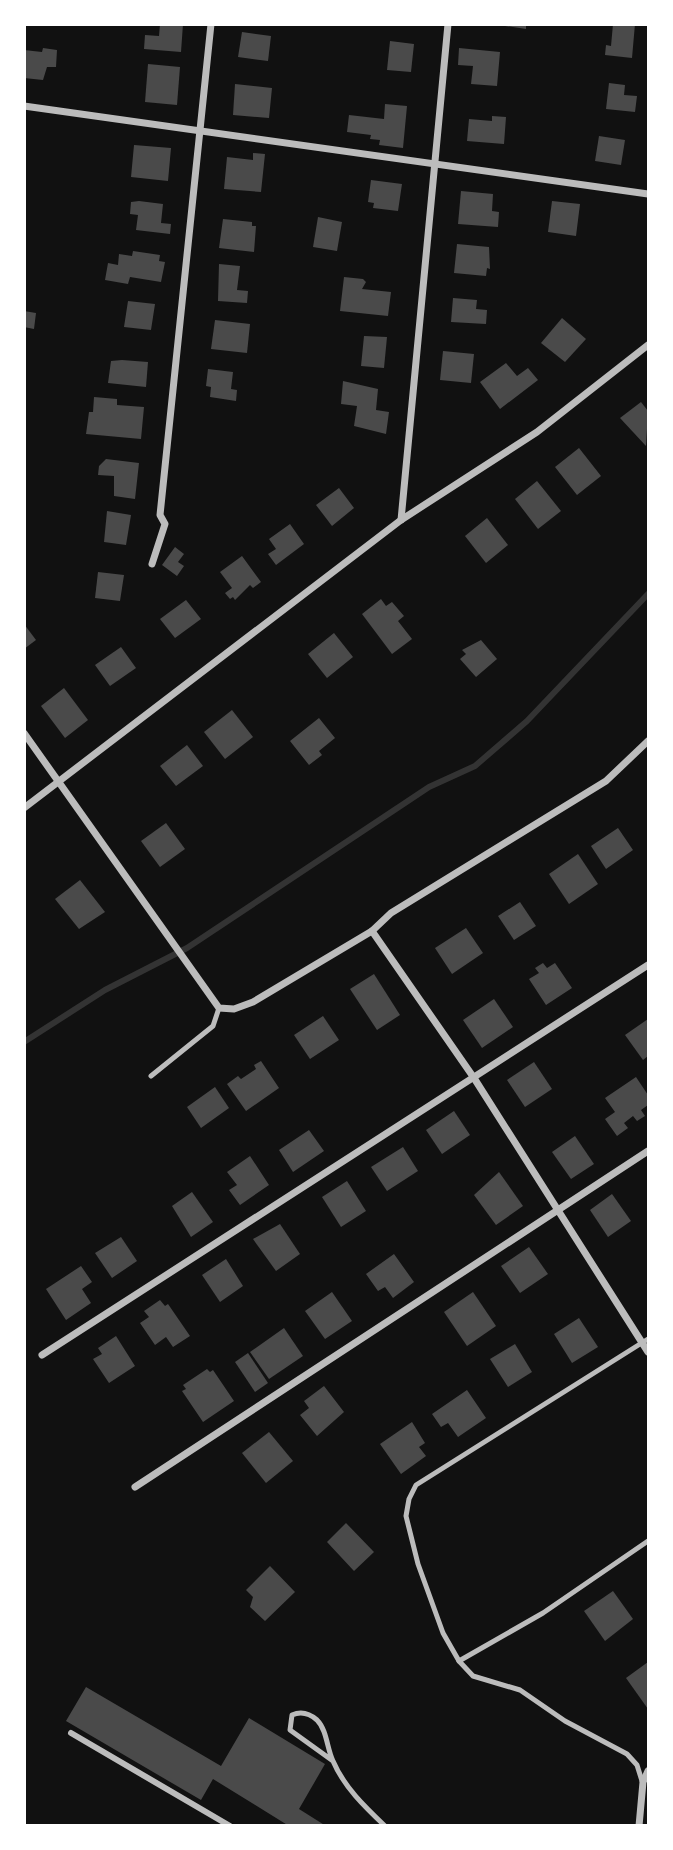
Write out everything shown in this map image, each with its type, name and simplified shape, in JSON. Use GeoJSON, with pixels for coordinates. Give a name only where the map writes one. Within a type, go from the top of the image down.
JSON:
{"type":"FeatureCollection","features":[{"type":"Feature","properties":{"kind":"street"},"geometry":{"type":"LineString","coordinates":[[152,564],[165,524],[160,515],[202,131],[211,24]]}},
{"type":"Feature","properties":{"kind":"street"},"geometry":{"type":"LineString","coordinates":[[401,520],[448,24]]}},
{"type":"Feature","properties":{"kind":"street"},"geometry":{"type":"LineString","coordinates":[[24,106],[649,194]]}},
{"type":"Feature","properties":{"kind":"street"},"geometry":{"type":"LineString","coordinates":[[24,808],[401,520],[537,432],[649,345]]}},
{"type":"Feature","properties":{"kind":"street"},"geometry":{"type":"LineString","coordinates":[[24,733],[219,1008],[234,1009],[253,1002],[372,931],[391,913],[606,781],[649,741]]}},
{"type":"Feature","properties":{"kind":"street"},"geometry":{"type":"LineString","coordinates":[[372,931],[474,1078],[645,1341],[649,1352]]}},
{"type":"Feature","properties":{"kind":"street"},"geometry":{"type":"LineString","coordinates":[[42,1355],[649,965]]}},
{"type":"Feature","properties":{"kind":"street"},"geometry":{"type":"LineString","coordinates":[[135,1487],[649,1151]]}},
{"type":"Feature","properties":{"kind":"street"},"geometry":{"type":"LineString","coordinates":[[71,1733],[230,1825]]}},
{"type":"Feature","properties":{"kind":"street"},"geometry":{"type":"LineString","coordinates":[[639,1825],[643,1782],[649,1771]]}},
{"type":"Feature","properties":{"kind":"lane"},"geometry":{"type":"LineString","coordinates":[[152,1076],[213,1026],[219,1008]]}},
{"type":"Feature","properties":{"kind":"lane"},"geometry":{"type":"LineString","coordinates":[[643,1782],[637,1765],[627,1754],[565,1721],[520,1690],[473,1676],[459,1661],[443,1633],[418,1564],[406,1516],[409,1499],[416,1485],[645,1341]]}},
{"type":"Feature","properties":{"kind":"lane"},"geometry":{"type":"LineString","coordinates":[[459,1661],[543,1613],[649,1541]]}},
{"type":"Feature","properties":{"kind":"lane"},"geometry":{"type":"LineString","coordinates":[[333,1761],[290,1730],[292,1715],[299,1712],[308,1714],[318,1721],[333,1761],[348,1787],[386,1825]]}},
{"type":"Feature","properties":{"kind":"building"},"geometry":{"type":"Polygon","coordinates":[[[160,24],[183,24],[181,52],[144,49],[145,35],[159,36],[160,24]]]}},
{"type":"Feature","properties":{"kind":"building"},"geometry":{"type":"Polygon","coordinates":[[[492,24],[526,24],[526,29],[492,24]]]}},
{"type":"Feature","properties":{"kind":"building"},"geometry":{"type":"Polygon","coordinates":[[[613,24],[635,24],[632,58],[605,55],[606,45],[611,46],[613,24]]]}},
{"type":"Feature","properties":{"kind":"building"},"geometry":{"type":"Polygon","coordinates":[[[242,32],[271,36],[268,61],[238,57],[242,32]]]}},
{"type":"Feature","properties":{"kind":"building"},"geometry":{"type":"Polygon","coordinates":[[[390,41],[414,44],[411,72],[387,70],[390,41]]]}},
{"type":"Feature","properties":{"kind":"building"},"geometry":{"type":"Polygon","coordinates":[[[43,48],[57,50],[56,67],[47,67],[43,80],[24,78],[24,50],[42,52],[43,48]]]}},
{"type":"Feature","properties":{"kind":"building"},"geometry":{"type":"Polygon","coordinates":[[[459,48],[500,52],[497,86],[471,84],[473,66],[458,65],[459,48]]]}},
{"type":"Feature","properties":{"kind":"building"},"geometry":{"type":"Polygon","coordinates":[[[148,64],[180,67],[177,105],[145,102],[148,64]]]}},
{"type":"Feature","properties":{"kind":"building"},"geometry":{"type":"Polygon","coordinates":[[[609,83],[625,85],[624,95],[637,96],[635,112],[606,109],[609,83]]]}},
{"type":"Feature","properties":{"kind":"building"},"geometry":{"type":"Polygon","coordinates":[[[235,84],[272,88],[269,118],[233,115],[235,84]]]}},
{"type":"Feature","properties":{"kind":"building"},"geometry":{"type":"Polygon","coordinates":[[[385,104],[407,106],[403,148],[379,145],[380,140],[370,139],[371,135],[347,132],[349,115],[384,119],[385,104]]]}},
{"type":"Feature","properties":{"kind":"building"},"geometry":{"type":"Polygon","coordinates":[[[492,116],[506,117],[504,144],[467,141],[469,119],[492,121],[492,116]]]}},
{"type":"Feature","properties":{"kind":"building"},"geometry":{"type":"Polygon","coordinates":[[[599,136],[625,140],[621,165],[595,161],[599,136]]]}},
{"type":"Feature","properties":{"kind":"building"},"geometry":{"type":"Polygon","coordinates":[[[134,145],[171,148],[168,181],[131,177],[134,145]]]}},
{"type":"Feature","properties":{"kind":"building"},"geometry":{"type":"Polygon","coordinates":[[[253,153],[265,154],[261,192],[224,189],[227,157],[253,160],[253,153]]]}},
{"type":"Feature","properties":{"kind":"building"},"geometry":{"type":"Polygon","coordinates":[[[371,180],[402,184],[398,211],[373,208],[374,203],[368,202],[371,180]]]}},
{"type":"Feature","properties":{"kind":"building"},"geometry":{"type":"Polygon","coordinates":[[[461,191],[493,194],[492,211],[499,212],[498,227],[458,224],[461,191]]]}},
{"type":"Feature","properties":{"kind":"building"},"geometry":{"type":"Polygon","coordinates":[[[552,201],[580,204],[576,236],[548,232],[552,201]]]}},
{"type":"Feature","properties":{"kind":"building"},"geometry":{"type":"Polygon","coordinates":[[[131,202],[163,204],[161,223],[171,224],[170,234],[136,230],[138,215],[130,214],[131,202]]]}},
{"type":"Feature","properties":{"kind":"building"},"geometry":{"type":"Polygon","coordinates":[[[318,217],[342,222],[337,251],[313,247],[318,217]]]}},
{"type":"Feature","properties":{"kind":"building"},"geometry":{"type":"Polygon","coordinates":[[[223,219],[252,222],[252,226],[256,226],[254,252],[219,248],[223,219]]]}},
{"type":"Feature","properties":{"kind":"building"},"geometry":{"type":"Polygon","coordinates":[[[457,244],[489,247],[490,269],[487,268],[486,276],[454,273],[457,244]]]}},
{"type":"Feature","properties":{"kind":"building"},"geometry":{"type":"Polygon","coordinates":[[[133,251],[160,255],[159,261],[165,262],[161,282],[130,277],[128,284],[105,280],[108,263],[118,265],[119,254],[132,256],[133,251]]]}},
{"type":"Feature","properties":{"kind":"building"},"geometry":{"type":"Polygon","coordinates":[[[219,264],[240,266],[237,290],[248,291],[247,303],[218,301],[219,264]]]}},
{"type":"Feature","properties":{"kind":"building"},"geometry":{"type":"Polygon","coordinates":[[[344,277],[363,279],[366,282],[362,289],[391,292],[388,316],[340,311],[344,277]]]}},
{"type":"Feature","properties":{"kind":"building"},"geometry":{"type":"Polygon","coordinates":[[[453,298],[477,300],[476,309],[487,310],[486,324],[451,322],[453,298]]]}},
{"type":"Feature","properties":{"kind":"building"},"geometry":{"type":"Polygon","coordinates":[[[128,301],[155,304],[151,330],[124,327],[128,301]]]}},
{"type":"Feature","properties":{"kind":"building"},"geometry":{"type":"Polygon","coordinates":[[[24,311],[36,313],[34,329],[24,327],[24,311]]]}},
{"type":"Feature","properties":{"kind":"building"},"geometry":{"type":"Polygon","coordinates":[[[562,318],[586,339],[565,362],[541,343],[562,318]]]}},
{"type":"Feature","properties":{"kind":"building"},"geometry":{"type":"Polygon","coordinates":[[[215,320],[250,324],[247,353],[211,349],[215,320]]]}},
{"type":"Feature","properties":{"kind":"building"},"geometry":{"type":"Polygon","coordinates":[[[364,336],[387,337],[384,368],[361,366],[364,336]]]}},
{"type":"Feature","properties":{"kind":"building"},"geometry":{"type":"Polygon","coordinates":[[[443,351],[474,354],[471,383],[440,380],[443,351]]]}},
{"type":"Feature","properties":{"kind":"building"},"geometry":{"type":"Polygon","coordinates":[[[111,361],[148,362],[146,387],[108,383],[111,361]]]}},
{"type":"Feature","properties":{"kind":"building"},"geometry":{"type":"Polygon","coordinates":[[[506,363],[517,376],[528,368],[538,380],[500,409],[480,382],[506,363]]]}},
{"type":"Feature","properties":{"kind":"building"},"geometry":{"type":"Polygon","coordinates":[[[208,369],[233,372],[231,389],[237,390],[236,401],[210,397],[211,387],[206,386],[208,369]]]}},
{"type":"Feature","properties":{"kind":"building"},"geometry":{"type":"Polygon","coordinates":[[[343,381],[378,389],[376,410],[389,412],[386,434],[354,426],[357,406],[341,404],[343,381]]]}},
{"type":"Feature","properties":{"kind":"building"},"geometry":{"type":"Polygon","coordinates":[[[94,397],[117,399],[117,405],[144,407],[141,439],[86,434],[89,412],[93,412],[94,397]]]}},
{"type":"Feature","properties":{"kind":"building"},"geometry":{"type":"Polygon","coordinates":[[[641,402],[648,411],[646,446],[620,418],[641,402]]]}},
{"type":"Feature","properties":{"kind":"building"},"geometry":{"type":"Polygon","coordinates":[[[579,448],[601,476],[577,495],[555,467],[579,448]]]}},
{"type":"Feature","properties":{"kind":"building"},"geometry":{"type":"Polygon","coordinates":[[[106,459],[139,463],[135,499],[114,496],[114,476],[98,475],[99,466],[106,459]]]}},
{"type":"Feature","properties":{"kind":"building"},"geometry":{"type":"Polygon","coordinates":[[[537,481],[561,511],[538,529],[515,499],[537,481]]]}},
{"type":"Feature","properties":{"kind":"building"},"geometry":{"type":"Polygon","coordinates":[[[339,488],[354,508],[332,526],[316,505],[339,488]]]}},
{"type":"Feature","properties":{"kind":"building"},"geometry":{"type":"Polygon","coordinates":[[[107,511],[131,515],[126,545],[104,542],[107,511]]]}},
{"type":"Feature","properties":{"kind":"building"},"geometry":{"type":"Polygon","coordinates":[[[487,518],[508,545],[486,563],[465,536],[487,518]]]}},
{"type":"Feature","properties":{"kind":"building"},"geometry":{"type":"Polygon","coordinates":[[[290,524],[304,544],[276,565],[268,554],[276,549],[269,539],[290,524]]]}},
{"type":"Feature","properties":{"kind":"building"},"geometry":{"type":"Polygon","coordinates":[[[175,547],[184,554],[178,562],[184,566],[177,576],[162,565],[175,547]]]}},
{"type":"Feature","properties":{"kind":"building"},"geometry":{"type":"Polygon","coordinates":[[[242,556],[261,582],[253,588],[250,585],[235,600],[233,597],[230,599],[225,593],[232,588],[220,572],[242,556]]]}},
{"type":"Feature","properties":{"kind":"building"},"geometry":{"type":"Polygon","coordinates":[[[98,572],[124,575],[120,601],[95,598],[98,572]]]}},
{"type":"Feature","properties":{"kind":"building"},"geometry":{"type":"Polygon","coordinates":[[[381,599],[386,606],[392,602],[404,616],[398,621],[412,639],[392,654],[362,614],[381,599]]]}},
{"type":"Feature","properties":{"kind":"building"},"geometry":{"type":"Polygon","coordinates":[[[186,600],[201,619],[175,638],[160,619],[186,600]]]}},
{"type":"Feature","properties":{"kind":"building"},"geometry":{"type":"Polygon","coordinates":[[[24,624],[36,640],[24,649],[24,624]]]}},
{"type":"Feature","properties":{"kind":"building"},"geometry":{"type":"Polygon","coordinates":[[[334,633],[353,657],[327,678],[308,654],[334,633]]]}},
{"type":"Feature","properties":{"kind":"building"},"geometry":{"type":"Polygon","coordinates":[[[481,640],[497,659],[476,677],[460,659],[466,654],[462,650],[481,640]]]}},
{"type":"Feature","properties":{"kind":"building"},"geometry":{"type":"Polygon","coordinates":[[[121,647],[136,668],[110,686],[95,665],[121,647]]]}},
{"type":"Feature","properties":{"kind":"building"},"geometry":{"type":"Polygon","coordinates":[[[64,688],[88,720],[65,738],[41,706],[64,688]]]}},
{"type":"Feature","properties":{"kind":"building"},"geometry":{"type":"Polygon","coordinates":[[[232,710],[253,737],[225,759],[204,732],[232,710]]]}},
{"type":"Feature","properties":{"kind":"building"},"geometry":{"type":"Polygon","coordinates":[[[319,718],[335,738],[319,751],[322,755],[309,765],[290,741],[319,718]]]}},
{"type":"Feature","properties":{"kind":"building"},"geometry":{"type":"Polygon","coordinates":[[[187,745],[203,766],[176,786],[160,766],[187,745]]]}},
{"type":"Feature","properties":{"kind":"building"},"geometry":{"type":"Polygon","coordinates":[[[166,823],[185,849],[160,867],[141,841],[166,823]]]}},
{"type":"Feature","properties":{"kind":"building"},"geometry":{"type":"Polygon","coordinates":[[[618,828],[633,850],[606,869],[591,846],[618,828]]]}},
{"type":"Feature","properties":{"kind":"building"},"geometry":{"type":"Polygon","coordinates":[[[578,854],[598,884],[569,904],[549,874],[578,854]]]}},
{"type":"Feature","properties":{"kind":"building"},"geometry":{"type":"Polygon","coordinates":[[[80,880],[105,912],[79,929],[55,899],[80,880]]]}},
{"type":"Feature","properties":{"kind":"building"},"geometry":{"type":"Polygon","coordinates":[[[520,902],[536,926],[514,940],[498,916],[520,902]]]}},
{"type":"Feature","properties":{"kind":"building"},"geometry":{"type":"Polygon","coordinates":[[[466,928],[483,953],[452,974],[435,948],[466,928]]]}},
{"type":"Feature","properties":{"kind":"building"},"geometry":{"type":"Polygon","coordinates":[[[543,963],[547,968],[555,963],[572,988],[546,1005],[529,979],[539,973],[535,968],[543,963]]]}},
{"type":"Feature","properties":{"kind":"building"},"geometry":{"type":"Polygon","coordinates":[[[374,974],[400,1015],[377,1030],[350,989],[374,974]]]}},
{"type":"Feature","properties":{"kind":"building"},"geometry":{"type":"Polygon","coordinates":[[[494,999],[513,1027],[482,1048],[463,1020],[494,999]]]}},
{"type":"Feature","properties":{"kind":"building"},"geometry":{"type":"Polygon","coordinates":[[[323,1016],[339,1040],[310,1059],[294,1035],[323,1016]]]}},
{"type":"Feature","properties":{"kind":"building"},"geometry":{"type":"Polygon","coordinates":[[[648,1019],[648,1056],[643,1060],[625,1035],[648,1019]]]}},
{"type":"Feature","properties":{"kind":"building"},"geometry":{"type":"Polygon","coordinates":[[[261,1061],[279,1088],[246,1111],[227,1084],[256,1069],[254,1065],[261,1061]]]}},
{"type":"Feature","properties":{"kind":"building"},"geometry":{"type":"Polygon","coordinates":[[[534,1062],[552,1089],[525,1107],[507,1080],[534,1062]]]}},
{"type":"Feature","properties":{"kind":"building"},"geometry":{"type":"Polygon","coordinates":[[[636,1077],[648,1095],[648,1105],[641,1110],[645,1116],[637,1121],[633,1116],[624,1123],[628,1128],[617,1136],[605,1119],[615,1112],[605,1098],[636,1077]]]}},
{"type":"Feature","properties":{"kind":"building"},"geometry":{"type":"Polygon","coordinates":[[[215,1087],[229,1108],[201,1128],[187,1107],[215,1087]]]}},
{"type":"Feature","properties":{"kind":"building"},"geometry":{"type":"Polygon","coordinates":[[[454,1111],[470,1135],[442,1154],[426,1130],[454,1111]]]}},
{"type":"Feature","properties":{"kind":"building"},"geometry":{"type":"Polygon","coordinates":[[[309,1130],[324,1151],[293,1172],[279,1150],[309,1130]]]}},
{"type":"Feature","properties":{"kind":"building"},"geometry":{"type":"Polygon","coordinates":[[[575,1136],[594,1164],[571,1179],[552,1152],[575,1136]]]}},
{"type":"Feature","properties":{"kind":"building"},"geometry":{"type":"Polygon","coordinates":[[[403,1147],[418,1171],[387,1191],[371,1167],[403,1147]]]}},
{"type":"Feature","properties":{"kind":"building"},"geometry":{"type":"Polygon","coordinates":[[[250,1156],[269,1185],[240,1205],[229,1190],[237,1185],[227,1172],[250,1156]]]}},
{"type":"Feature","properties":{"kind":"building"},"geometry":{"type":"Polygon","coordinates":[[[499,1172],[523,1206],[496,1225],[474,1195],[499,1172]]]}},
{"type":"Feature","properties":{"kind":"building"},"geometry":{"type":"Polygon","coordinates":[[[347,1181],[366,1211],[341,1227],[322,1197],[347,1181]]]}},
{"type":"Feature","properties":{"kind":"building"},"geometry":{"type":"Polygon","coordinates":[[[192,1192],[213,1222],[191,1237],[172,1206],[192,1192]]]}},
{"type":"Feature","properties":{"kind":"building"},"geometry":{"type":"Polygon","coordinates":[[[612,1194],[631,1221],[608,1237],[590,1210],[612,1194]]]}},
{"type":"Feature","properties":{"kind":"building"},"geometry":{"type":"Polygon","coordinates":[[[280,1224],[300,1254],[276,1271],[253,1239],[280,1224]]]}},
{"type":"Feature","properties":{"kind":"building"},"geometry":{"type":"Polygon","coordinates":[[[121,1237],[137,1261],[112,1278],[95,1253],[121,1237]]]}},
{"type":"Feature","properties":{"kind":"building"},"geometry":{"type":"Polygon","coordinates":[[[529,1247],[548,1274],[520,1293],[501,1266],[529,1247]]]}},
{"type":"Feature","properties":{"kind":"building"},"geometry":{"type":"Polygon","coordinates":[[[394,1254],[414,1282],[393,1298],[385,1287],[378,1291],[366,1274],[394,1254]]]}},
{"type":"Feature","properties":{"kind":"building"},"geometry":{"type":"Polygon","coordinates":[[[226,1259],[243,1286],[220,1302],[202,1275],[226,1259]]]}},
{"type":"Feature","properties":{"kind":"building"},"geometry":{"type":"Polygon","coordinates":[[[81,1266],[92,1282],[82,1289],[91,1303],[66,1320],[46,1289],[81,1266]]]}},
{"type":"Feature","properties":{"kind":"building"},"geometry":{"type":"Polygon","coordinates":[[[332,1292],[352,1321],[325,1339],[305,1311],[332,1292]]]}},
{"type":"Feature","properties":{"kind":"building"},"geometry":{"type":"Polygon","coordinates":[[[473,1292],[496,1326],[467,1346],[444,1312],[473,1292]]]}},
{"type":"Feature","properties":{"kind":"building"},"geometry":{"type":"Polygon","coordinates":[[[160,1300],[165,1306],[168,1304],[190,1336],[173,1347],[166,1337],[155,1345],[140,1323],[149,1317],[144,1311],[160,1300]]]}},
{"type":"Feature","properties":{"kind":"building"},"geometry":{"type":"Polygon","coordinates":[[[579,1318],[598,1347],[572,1363],[554,1334],[579,1318]]]}},
{"type":"Feature","properties":{"kind":"building"},"geometry":{"type":"Polygon","coordinates":[[[284,1328],[303,1356],[269,1379],[250,1352],[284,1328]]]}},
{"type":"Feature","properties":{"kind":"building"},"geometry":{"type":"Polygon","coordinates":[[[116,1336],[135,1366],[109,1383],[93,1359],[102,1354],[98,1348],[116,1336]]]}},
{"type":"Feature","properties":{"kind":"building"},"geometry":{"type":"Polygon","coordinates":[[[515,1344],[532,1372],[508,1387],[490,1359],[515,1344]]]}},
{"type":"Feature","properties":{"kind":"building"},"geometry":{"type":"Polygon","coordinates":[[[248,1353],[268,1383],[255,1392],[235,1362],[248,1353]]]}},
{"type":"Feature","properties":{"kind":"building"},"geometry":{"type":"Polygon","coordinates":[[[207,1369],[210,1372],[213,1370],[234,1401],[203,1422],[182,1391],[186,1389],[183,1385],[207,1369]]]}},
{"type":"Feature","properties":{"kind":"building"},"geometry":{"type":"Polygon","coordinates":[[[324,1386],[344,1412],[317,1436],[300,1415],[309,1408],[304,1401],[324,1386]]]}},
{"type":"Feature","properties":{"kind":"building"},"geometry":{"type":"Polygon","coordinates":[[[467,1390],[486,1418],[458,1437],[448,1423],[441,1427],[432,1414],[467,1390]]]}},
{"type":"Feature","properties":{"kind":"building"},"geometry":{"type":"Polygon","coordinates":[[[412,1422],[425,1443],[419,1447],[426,1456],[401,1474],[380,1444],[412,1422]]]}},
{"type":"Feature","properties":{"kind":"building"},"geometry":{"type":"Polygon","coordinates":[[[269,1432],[293,1461],[266,1483],[242,1453],[269,1432]]]}},
{"type":"Feature","properties":{"kind":"building"},"geometry":{"type":"Polygon","coordinates":[[[346,1523],[374,1552],[354,1571],[327,1542],[346,1523]]]}},
{"type":"Feature","properties":{"kind":"building"},"geometry":{"type":"Polygon","coordinates":[[[270,1566],[295,1592],[265,1621],[250,1607],[253,1597],[246,1590],[270,1566]]]}},
{"type":"Feature","properties":{"kind":"building"},"geometry":{"type":"Polygon","coordinates":[[[613,1591],[633,1619],[605,1641],[584,1611],[613,1591]]]}},
{"type":"Feature","properties":{"kind":"building"},"geometry":{"type":"Polygon","coordinates":[[[648,1662],[648,1709],[626,1678],[648,1662]]]}},
{"type":"Feature","properties":{"kind":"building"},"geometry":{"type":"Polygon","coordinates":[[[86,1687],[221,1766],[249,1718],[325,1764],[299,1809],[326,1826],[289,1826],[213,1779],[201,1800],[66,1721],[86,1687]]]}},
{"type":"Feature","properties":{"kind":"waterway"},"geometry":{"type":"LineString","coordinates":[[24,1042],[105,990],[187,948],[429,787],[475,766],[527,721],[648,594]]}}]}
